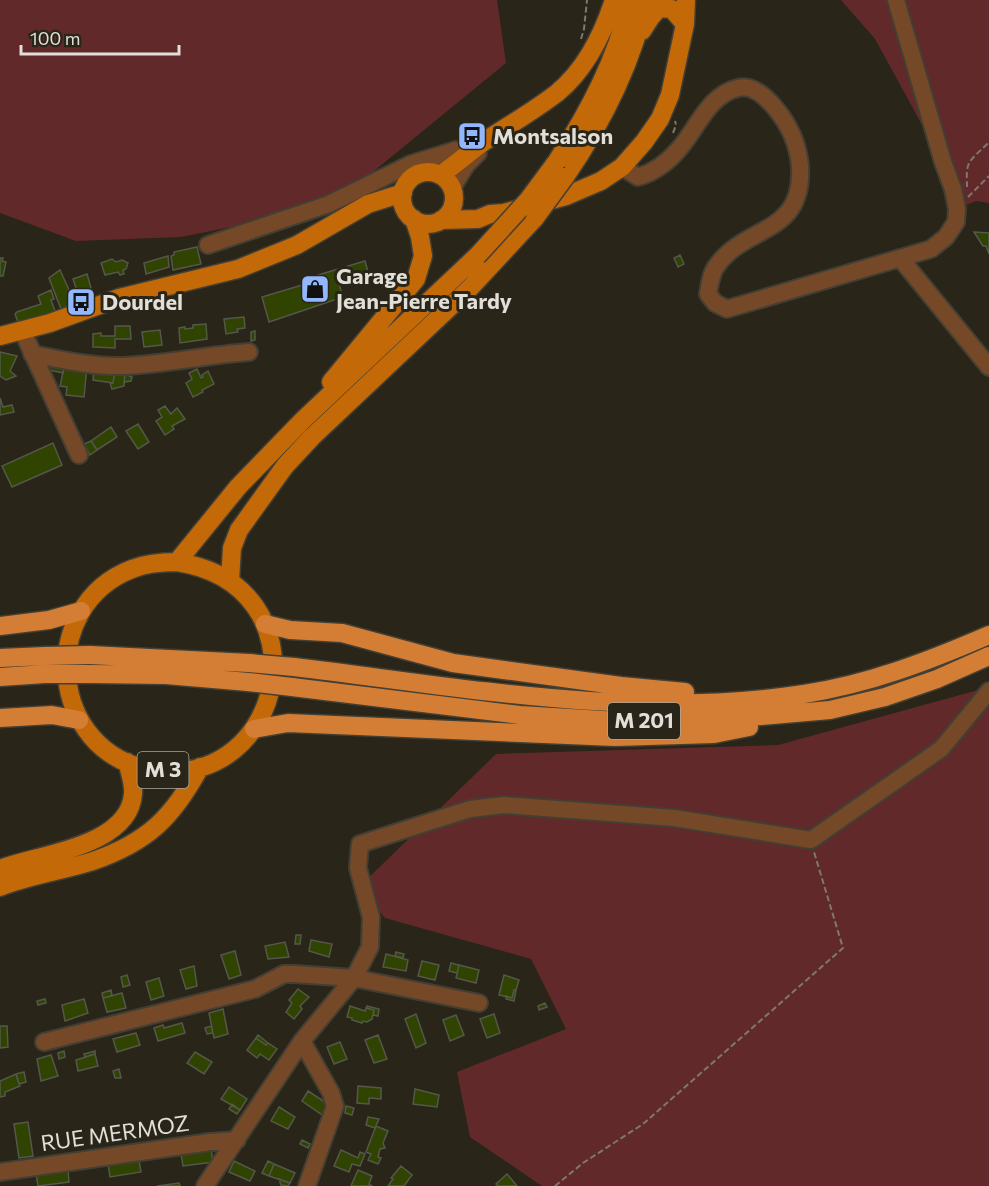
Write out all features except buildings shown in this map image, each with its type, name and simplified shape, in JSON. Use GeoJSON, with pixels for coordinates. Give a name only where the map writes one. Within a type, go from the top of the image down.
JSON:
{"type":"FeatureCollection","features":[{"type":"Feature","properties":{"kind":"highway"},"geometry":{"type":"LineString","coordinates":[[0,626],[49,620],[81,611]]}},
{"type":"Feature","properties":{"kind":"highway"},"geometry":{"type":"LineString","coordinates":[[266,624],[290,630],[342,633],[453,663],[669,691],[721,693],[792,688],[907,669]]}},
{"type":"Feature","properties":{"kind":"highway","name":"M 201"},"geometry":{"type":"LineString","coordinates":[[0,677],[90,655],[249,663],[523,695],[616,703],[713,703],[804,694],[853,684],[928,662],[989,635]]}},
{"type":"Feature","properties":{"kind":"highway","name":"M 201"},"geometry":{"type":"LineString","coordinates":[[0,658],[89,674],[166,675],[248,682],[520,715],[618,721],[715,720],[830,710],[885,697],[937,679],[989,656]]}},
{"type":"Feature","properties":{"kind":"highway"},"geometry":{"type":"LineString","coordinates":[[254,729],[288,723],[518,734],[675,736],[714,734],[830,710]]}},
{"type":"Feature","properties":{"kind":"highway"},"geometry":{"type":"LineString","coordinates":[[0,718],[52,716],[80,720]]}},
{"type":"Feature","properties":{"kind":"main road"},"geometry":{"type":"LineString","coordinates":[[440,175],[559,91],[588,57],[605,27],[614,0]]}},
{"type":"Feature","properties":{"kind":"main road"},"geometry":{"type":"LineString","coordinates":[[230,581],[232,548],[238,530],[285,466],[312,436],[470,288],[535,218],[561,169],[611,60],[630,0]]}},
{"type":"Feature","properties":{"kind":"main road"},"geometry":{"type":"LineString","coordinates":[[303,420],[348,360],[416,279],[423,256],[420,237],[411,216],[404,207],[405,186],[424,172],[440,175],[449,183],[453,193],[473,210],[490,214],[504,213],[566,196],[601,181],[622,167],[645,142],[660,119],[670,95],[685,24],[686,0]]}},
{"type":"Feature","properties":{"kind":"main road"},"geometry":{"type":"LineString","coordinates":[[177,562],[238,487],[303,420],[477,256],[528,200],[561,169],[601,121],[622,76],[634,41],[658,3],[672,9],[685,24]]}},
{"type":"Feature","properties":{"kind":"main road"},"geometry":{"type":"LineString","coordinates":[[441,220],[450,211],[453,193]]}},
{"type":"Feature","properties":{"kind":"main road"},"geometry":{"type":"LineString","coordinates":[[0,336],[50,323],[118,298],[238,269],[297,245],[368,204],[403,194]]}},
{"type":"Feature","properties":{"kind":"main road"},"geometry":{"type":"LineString","coordinates":[[357,211],[389,209],[427,224],[441,220],[478,219],[490,214]]}},
{"type":"Feature","properties":{"kind":"main road","name":"M 3"},"geometry":{"type":"LineString","coordinates":[[177,562],[205,568],[230,581],[251,600],[266,624],[273,650],[274,678],[267,704],[254,729],[239,745],[221,758],[200,767],[176,771],[151,770],[127,762],[108,752],[92,737],[80,720],[69,693],[65,665],[69,637],[81,611],[95,593],[112,579],[154,563],[177,562]]}},
{"type":"Feature","properties":{"kind":"main road","name":"M 3"},"geometry":{"type":"LineString","coordinates":[[0,869],[90,842],[117,824],[128,810],[133,795],[127,762]]}},
{"type":"Feature","properties":{"kind":"main road","name":"M 3"},"geometry":{"type":"LineString","coordinates":[[0,887],[24,878],[92,861],[137,842],[159,825],[178,805],[200,767]]}},
{"type":"Feature","properties":{"kind":"street"},"geometry":{"type":"LineString","coordinates":[[622,167],[638,177],[661,167],[680,148],[719,97],[738,88],[750,88],[762,95],[790,127],[799,150],[799,189],[794,206],[762,233],[731,251],[717,265],[708,294],[715,303],[727,309],[932,249],[946,237],[956,222],[957,209],[897,0]]}},
{"type":"Feature","properties":{"kind":"street"},"geometry":{"type":"LineString","coordinates":[[453,193],[466,165],[480,151],[542,114],[559,99],[567,82]]}},
{"type":"Feature","properties":{"kind":"street"},"geometry":{"type":"LineString","coordinates":[[208,245],[329,204],[411,164],[456,150],[468,154]]}},
{"type":"Feature","properties":{"kind":"street"},"geometry":{"type":"LineString","coordinates":[[900,258],[989,367]]}},
{"type":"Feature","properties":{"kind":"street"},"geometry":{"type":"LineString","coordinates":[[22,330],[80,455]]}},
{"type":"Feature","properties":{"kind":"street"},"geometry":{"type":"LineString","coordinates":[[32,354],[84,365],[123,366],[249,352]]}},
{"type":"Feature","properties":{"kind":"street"},"geometry":{"type":"LineString","coordinates":[[205,1186],[302,1041],[354,978],[370,947],[371,917],[358,868],[360,844],[470,809],[504,805],[674,818],[811,840],[941,749],[989,692]]}},
{"type":"Feature","properties":{"kind":"street"},"geometry":{"type":"LineString","coordinates":[[44,1042],[255,989],[284,974],[354,978],[479,1003]]}},
{"type":"Feature","properties":{"kind":"street"},"geometry":{"type":"LineString","coordinates":[[302,1041],[331,1093],[335,1106],[307,1186]]}},
{"type":"Feature","properties":{"kind":"street","name":"RUE MERMOZ"},"geometry":{"type":"LineString","coordinates":[[0,1172],[237,1140]]}},
{"type":"Feature","properties":{"kind":"path"},"geometry":{"type":"LineString","coordinates":[[579,46],[584,29],[587,0]]}},
{"type":"Feature","properties":{"kind":"path"},"geometry":{"type":"LineString","coordinates":[[673,135],[676,126],[674,118]]}},
{"type":"Feature","properties":{"kind":"path"},"geometry":{"type":"LineString","coordinates":[[989,142],[979,154],[972,158],[968,166],[966,199],[989,176]]}},
{"type":"Feature","properties":{"kind":"path"},"geometry":{"type":"LineString","coordinates":[[555,1186],[583,1163],[643,1124],[843,948],[811,840]]}},
{"type":"Feature","properties":{"kind":"shaded area"},"geometry":{"type":"Polygon","coordinates":[[[0,0],[497,0],[506,63],[330,207],[181,237],[76,241],[0,213],[0,0]]]}},
{"type":"Feature","properties":{"kind":"shaded area"},"geometry":{"type":"Polygon","coordinates":[[[841,0],[989,0],[989,203],[976,201],[966,205],[875,39],[841,0]]]}},
{"type":"Feature","properties":{"kind":"shaded area"},"geometry":{"type":"Polygon","coordinates":[[[989,687],[989,1186],[542,1186],[470,1137],[457,1072],[566,1029],[531,959],[385,918],[359,887],[496,754],[778,745],[989,687]]]}},
{"type":"Feature","properties":{"kind":"place","name":"Montsalson"},"geometry":{"type":"Point","coordinates":[472,136]}},
{"type":"Feature","properties":{"kind":"place","name":"Garage Jean-Pierre Tardy"},"geometry":{"type":"Point","coordinates":[315,289]}},
{"type":"Feature","properties":{"kind":"place","name":"Dourdel"},"geometry":{"type":"Point","coordinates":[81,302]}}]}
